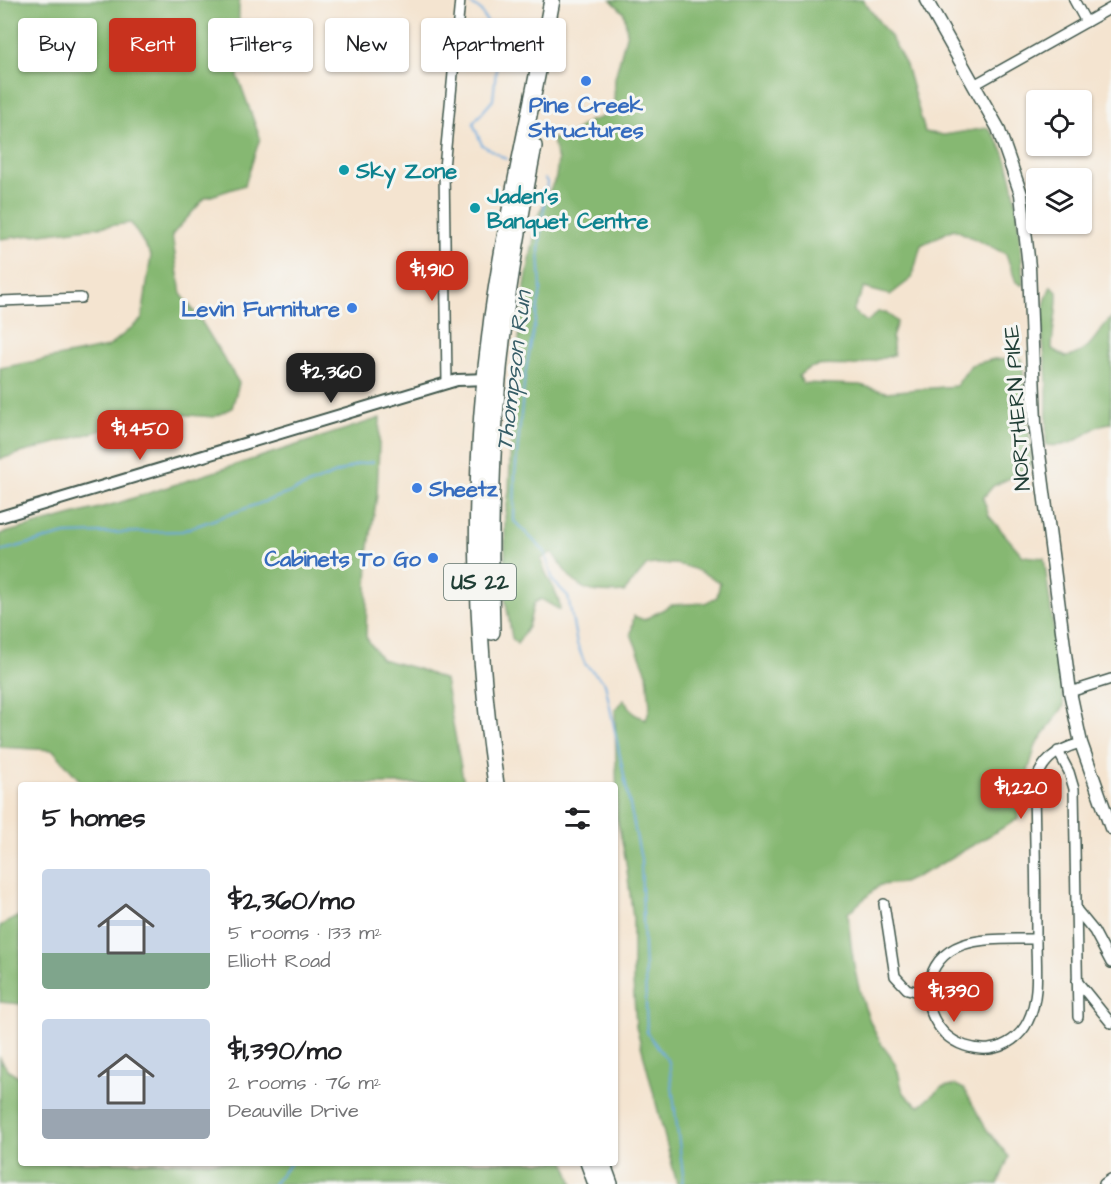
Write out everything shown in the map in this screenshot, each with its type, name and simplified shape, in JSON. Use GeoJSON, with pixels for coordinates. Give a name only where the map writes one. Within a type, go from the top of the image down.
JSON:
{"type":"FeatureCollection","features":[{"type":"Feature","properties":{"kind":"highway","name":"US 22"},"geometry":{"type":"LineString","coordinates":[[506,782],[495,692],[491,621],[492,379],[498,277],[552,0]]}},
{"type":"Feature","properties":{"kind":"highway","name":"US 22"},"geometry":{"type":"LineString","coordinates":[[496,782],[485,693],[479,560],[479,478],[492,379],[562,0]]}},
{"type":"Feature","properties":{"kind":"highway"},"geometry":{"type":"LineString","coordinates":[[589,1166],[596,1184]]}},
{"type":"Feature","properties":{"kind":"highway"},"geometry":{"type":"LineString","coordinates":[[603,1166],[610,1184]]}},
{"type":"Feature","properties":{"kind":"main road","name":"NORTHERN PIKE"},"geometry":{"type":"LineString","coordinates":[[926,0],[1006,146],[1016,175],[1024,215],[1035,423],[1070,692],[1081,743],[1111,828]]}},
{"type":"Feature","properties":{"kind":"street"},"geometry":{"type":"LineString","coordinates":[[1074,0],[1086,22]]}},
{"type":"Feature","properties":{"kind":"street"},"geometry":{"type":"LineString","coordinates":[[447,383],[444,168],[460,2]]}},
{"type":"Feature","properties":{"kind":"street"},"geometry":{"type":"LineString","coordinates":[[974,85],[1111,8]]}},
{"type":"Feature","properties":{"kind":"street"},"geometry":{"type":"LineString","coordinates":[[0,301],[81,297]]}},
{"type":"Feature","properties":{"kind":"street"},"geometry":{"type":"LineString","coordinates":[[0,517],[447,383],[467,378],[492,379]]}},
{"type":"Feature","properties":{"kind":"street"},"geometry":{"type":"LineString","coordinates":[[1070,692],[1111,679]]}},
{"type":"Feature","properties":{"kind":"street"},"geometry":{"type":"LineString","coordinates":[[1036,939],[982,940],[961,945],[937,964],[932,973],[927,994],[930,1011],[936,1022],[953,1041],[978,1049],[1005,1045],[1022,1031],[1034,1006],[1036,939],[1034,790],[1041,765],[1058,751],[1081,743]]}},
{"type":"Feature","properties":{"kind":"street"},"geometry":{"type":"LineString","coordinates":[[1058,751],[1069,772],[1074,789],[1078,1017]]}},
{"type":"Feature","properties":{"kind":"street"},"geometry":{"type":"LineString","coordinates":[[884,904],[895,976],[907,989],[927,994]]}},
{"type":"Feature","properties":{"kind":"street"},"geometry":{"type":"LineString","coordinates":[[1076,909],[1094,931],[1111,963]]}},
{"type":"Feature","properties":{"kind":"street"},"geometry":{"type":"LineString","coordinates":[[1077,981],[1111,1023]]}},
{"type":"Feature","properties":{"kind":"street"},"geometry":{"type":"LineString","coordinates":[[1104,1184],[1111,1179]]}},
{"type":"Feature","properties":{"kind":"green space"},"geometry":{"type":"Polygon","coordinates":[[[0,0],[239,0],[239,18],[208,18],[208,72],[238,72],[260,138],[245,185],[205,198],[172,235],[181,294],[200,319],[239,383],[232,408],[214,417],[161,413],[0,459],[0,368],[108,347],[142,319],[151,255],[131,223],[0,239],[0,0]]]}},
{"type":"Feature","properties":{"kind":"green space"},"geometry":{"type":"Polygon","coordinates":[[[611,0],[863,0],[891,38],[906,65],[925,132],[944,135],[987,128],[997,140],[1005,157],[1016,202],[1023,286],[1016,282],[1006,254],[954,229],[921,245],[912,278],[890,295],[864,288],[853,311],[867,322],[878,312],[886,312],[897,322],[892,338],[894,355],[857,365],[818,366],[804,371],[799,376],[803,383],[860,385],[886,392],[956,386],[971,365],[994,359],[1022,359],[1032,463],[1027,470],[993,486],[983,498],[989,516],[1023,556],[1044,558],[1064,706],[1036,745],[1023,788],[1018,819],[932,869],[903,883],[880,885],[848,913],[851,946],[861,994],[879,1040],[895,1064],[903,1091],[919,1106],[942,1087],[956,1085],[964,1089],[987,1130],[1009,1157],[998,1184],[677,1184],[636,1026],[633,918],[626,862],[618,823],[615,710],[624,700],[634,714],[646,720],[650,707],[647,673],[631,634],[634,616],[644,620],[671,605],[705,603],[717,597],[720,583],[702,572],[685,566],[658,564],[647,565],[624,592],[597,592],[580,586],[573,580],[552,552],[541,559],[560,610],[541,599],[534,603],[528,627],[517,644],[512,638],[505,597],[505,517],[509,490],[512,408],[524,291],[538,216],[556,177],[558,160],[552,138],[568,137],[590,121],[608,114],[614,102],[615,78],[627,32],[624,13],[611,0]]]}},
{"type":"Feature","properties":{"kind":"green space"},"geometry":{"type":"Polygon","coordinates":[[[1051,286],[1057,292],[1052,349],[1066,357],[1087,347],[1111,318],[1111,423],[1103,424],[1068,444],[1058,446],[1046,445],[1047,388],[1042,317],[1051,286]]]}},
{"type":"Feature","properties":{"kind":"green space"},"geometry":{"type":"Polygon","coordinates":[[[380,418],[377,495],[368,553],[366,637],[381,659],[418,669],[445,680],[464,782],[81,782],[53,750],[0,747],[0,534],[118,503],[380,418]]]}},
{"type":"Feature","properties":{"kind":"green space"},"geometry":{"type":"Polygon","coordinates":[[[18,917],[18,1004],[0,1002],[0,926],[18,917]]]}},
{"type":"Feature","properties":{"kind":"green space"},"geometry":{"type":"Polygon","coordinates":[[[0,1058],[7,1069],[18,1076],[18,1166],[566,1166],[573,1184],[0,1184],[0,1058]]]}},
{"type":"Feature","properties":{"kind":"waterway","name":"Thompson Run"},"geometry":{"type":"LineString","coordinates":[[465,0],[480,10],[489,25],[497,61],[493,100],[473,123],[482,145],[506,159]]}},
{"type":"Feature","properties":{"kind":"waterway","name":"Thompson Run"},"geometry":{"type":"LineString","coordinates":[[545,179],[547,182],[539,250],[541,290],[525,375],[515,474],[514,521],[545,552],[553,581],[568,596],[577,644],[585,664],[605,683],[641,859],[647,1033],[669,1062],[683,1175],[682,1184]]}},
{"type":"Feature","properties":{"kind":"waterway"},"geometry":{"type":"LineString","coordinates":[[0,551],[66,534],[182,531],[289,493],[358,464],[373,462]]}},
{"type":"Feature","properties":{"kind":"waterway"},"geometry":{"type":"LineString","coordinates":[[273,1184],[289,1166]]}},
{"type":"Feature","properties":{"kind":"place","name":"Pine Creek Structures"},"geometry":{"type":"Point","coordinates":[586,81]}},
{"type":"Feature","properties":{"kind":"place","name":"Sky Zone"},"geometry":{"type":"Point","coordinates":[344,170]}},
{"type":"Feature","properties":{"kind":"place","name":"Jaden's Banquet Centre"},"geometry":{"type":"Point","coordinates":[475,208]}},
{"type":"Feature","properties":{"kind":"place","name":"Levin Furniture"},"geometry":{"type":"Point","coordinates":[352,308]}},
{"type":"Feature","properties":{"kind":"place","name":"Sheetz"},"geometry":{"type":"Point","coordinates":[417,488]}},
{"type":"Feature","properties":{"kind":"place","name":"Cabinets To Go"},"geometry":{"type":"Point","coordinates":[433,558]}}]}
